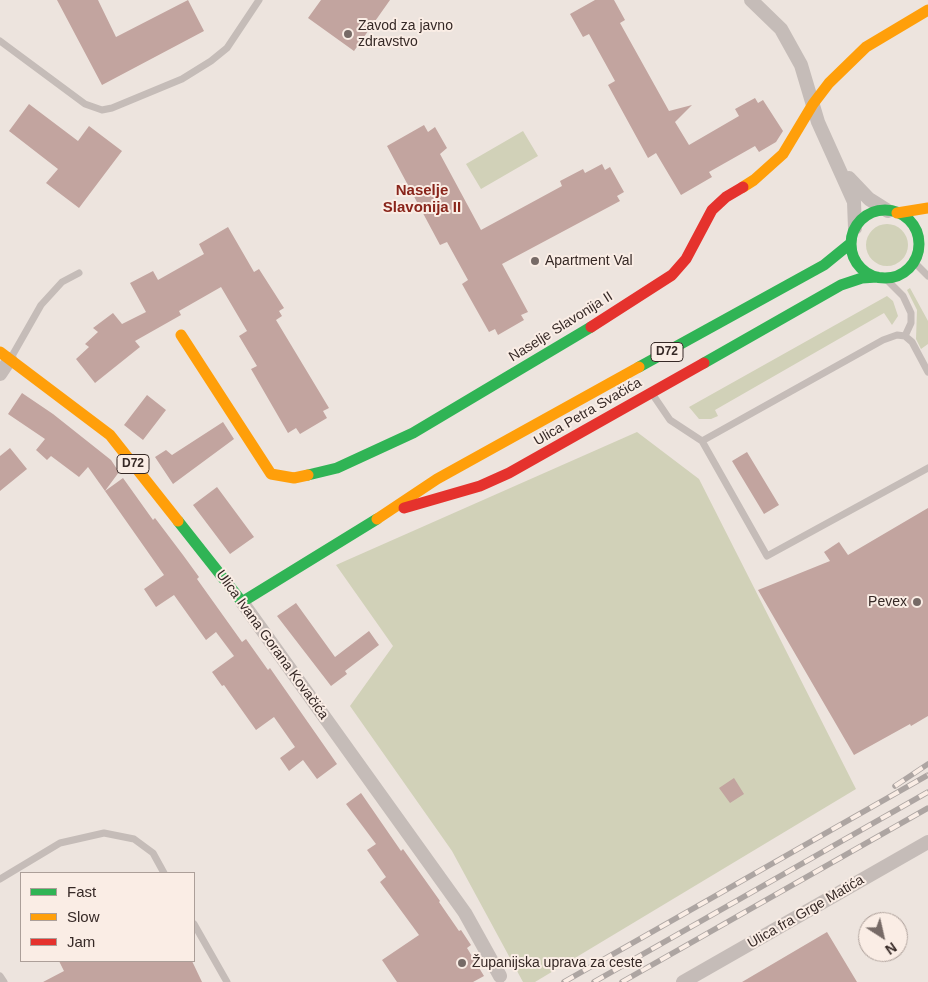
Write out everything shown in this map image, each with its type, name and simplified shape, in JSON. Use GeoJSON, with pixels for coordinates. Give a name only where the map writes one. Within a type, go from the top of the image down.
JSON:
{"type":"FeatureCollection","features":[{"type":"Feature","properties":{"kind":"main road","name":"Naselje Slavonija II"},"geometry":{"type":"LineString","coordinates":[[181,335],[272,474],[294,478],[336,468],[413,433],[563,345],[672,275],[686,259],[712,210],[726,197],[772,165],[793,140],[813,104],[829,83],[866,47],[928,10]]}},
{"type":"Feature","properties":{"kind":"main road"},"geometry":{"type":"LineString","coordinates":[[881,278],[866,273],[852,255],[851,243],[855,228],[869,214],[912,212],[928,208]]}},
{"type":"Feature","properties":{"kind":"main road"},"geometry":{"type":"LineString","coordinates":[[893,212],[913,225],[919,244]]}},
{"type":"Feature","properties":{"kind":"main road"},"geometry":{"type":"LineString","coordinates":[[914,262],[919,244],[928,226]]}},
{"type":"Feature","properties":{"kind":"main road","name":"Ulica Petra Svačića"},"geometry":{"type":"LineString","coordinates":[[242,602],[386,514],[437,479],[824,265],[851,243]]}},
{"type":"Feature","properties":{"kind":"main road","name":"D72"},"geometry":{"type":"LineString","coordinates":[[881,278],[896,276],[906,271],[914,262]]}},
{"type":"Feature","properties":{"kind":"main road","name":"Ulica Petra Svačića"},"geometry":{"type":"LineString","coordinates":[[386,514],[480,486],[509,474],[841,285],[862,278],[881,278]]}},
{"type":"Feature","properties":{"kind":"main road","name":"Ulica Ivana Gorana Kovačića"},"geometry":{"type":"LineString","coordinates":[[5,355],[110,435],[242,602]]}},
{"type":"Feature","properties":{"kind":"street"},"geometry":{"type":"LineString","coordinates":[[751,0],[781,29],[801,65],[824,137],[840,168],[854,202],[855,228]]}},
{"type":"Feature","properties":{"kind":"street"},"geometry":{"type":"LineString","coordinates":[[840,168],[862,193],[893,212]]}},
{"type":"Feature","properties":{"kind":"street"},"geometry":{"type":"LineString","coordinates":[[0,374],[5,355]]}},
{"type":"Feature","properties":{"kind":"street","name":"Ulica Ivana Gorana Kovačića"},"geometry":{"type":"LineString","coordinates":[[242,602],[466,913],[498,977]]}},
{"type":"Feature","properties":{"kind":"street","name":"Ulica fra Grge Matića"},"geometry":{"type":"LineString","coordinates":[[683,982],[928,842]]}},
{"type":"Feature","properties":{"kind":"lane"},"geometry":{"type":"LineString","coordinates":[[0,41],[85,104],[102,110],[112,108],[182,79],[203,66],[227,48],[259,0]]}},
{"type":"Feature","properties":{"kind":"lane"},"geometry":{"type":"LineString","coordinates":[[914,262],[928,276]]}},
{"type":"Feature","properties":{"kind":"lane"},"geometry":{"type":"LineString","coordinates":[[5,355],[41,305],[62,282],[80,273]]}},
{"type":"Feature","properties":{"kind":"lane"},"geometry":{"type":"LineString","coordinates":[[881,278],[902,296],[911,313],[911,323],[905,336]]}},
{"type":"Feature","properties":{"kind":"lane"},"geometry":{"type":"LineString","coordinates":[[702,441],[883,340],[897,335],[905,336],[916,349],[928,372]]}},
{"type":"Feature","properties":{"kind":"lane"},"geometry":{"type":"LineString","coordinates":[[652,393],[664,414],[702,441],[767,556],[928,468]]}},
{"type":"Feature","properties":{"kind":"lane"},"geometry":{"type":"LineString","coordinates":[[0,879],[60,843],[104,832],[134,839],[153,852],[163,872]]}},
{"type":"Feature","properties":{"kind":"lane"},"geometry":{"type":"LineString","coordinates":[[195,926],[227,982]]}},
{"type":"Feature","properties":{"kind":"lane"},"geometry":{"type":"LineString","coordinates":[[0,976],[4,982]]}},
{"type":"Feature","properties":{"kind":"green space"},"geometry":{"type":"Polygon","coordinates":[[[523,131],[538,156],[481,189],[466,164],[523,131]]]}},
{"type":"Feature","properties":{"kind":"green space"},"geometry":{"type":"Polygon","coordinates":[[[887,224],[902,230],[908,245],[902,260],[887,266],[872,260],[866,245],[872,230],[887,224]]]}},
{"type":"Feature","properties":{"kind":"green space"},"geometry":{"type":"Polygon","coordinates":[[[910,288],[928,321],[928,344],[921,349],[916,339],[917,310],[907,290],[910,288]]]}},
{"type":"Feature","properties":{"kind":"green space"},"geometry":{"type":"Polygon","coordinates":[[[887,296],[893,301],[898,316],[892,325],[884,313],[715,410],[718,416],[711,419],[699,419],[689,407],[887,296]]]}},
{"type":"Feature","properties":{"kind":"green space"},"geometry":{"type":"Polygon","coordinates":[[[637,432],[699,479],[856,789],[535,982],[523,982],[452,851],[350,706],[393,646],[336,565],[637,432]]]}},
{"type":"Feature","properties":{"kind":"building"},"geometry":{"type":"Polygon","coordinates":[[[57,0],[98,0],[116,37],[188,0],[204,31],[102,85],[57,0]]]}},
{"type":"Feature","properties":{"kind":"building","name":"Zavod za javno zdravstvo"},"geometry":{"type":"Polygon","coordinates":[[[321,0],[390,0],[354,51],[308,18],[321,0]]]}},
{"type":"Feature","properties":{"kind":"building"},"geometry":{"type":"Polygon","coordinates":[[[595,0],[614,0],[625,20],[620,23],[669,111],[692,105],[675,122],[689,145],[739,116],[735,109],[755,98],[758,103],[763,100],[783,131],[776,142],[759,152],[755,146],[709,172],[712,177],[681,195],[656,153],[648,158],[608,85],[615,81],[589,34],[583,37],[570,14],[595,0]]]}},
{"type":"Feature","properties":{"kind":"building"},"geometry":{"type":"Polygon","coordinates":[[[29,104],[78,141],[89,126],[122,151],[79,208],[46,183],[58,169],[9,131],[29,104]]]}},
{"type":"Feature","properties":{"kind":"building"},"geometry":{"type":"Polygon","coordinates":[[[424,125],[428,132],[435,127],[447,148],[440,154],[481,230],[562,186],[560,181],[583,169],[585,173],[602,164],[605,170],[610,167],[624,192],[617,196],[620,201],[502,264],[528,312],[521,315],[524,320],[498,335],[495,329],[489,332],[462,284],[468,280],[447,242],[440,245],[387,146],[424,125]]]}},
{"type":"Feature","properties":{"kind":"building"},"geometry":{"type":"Polygon","coordinates":[[[228,227],[254,272],[259,269],[284,308],[279,311],[282,316],[276,320],[329,408],[323,411],[327,418],[300,434],[296,428],[288,433],[251,369],[257,366],[239,336],[247,331],[221,287],[179,311],[181,315],[135,341],[140,347],[95,383],[76,359],[89,347],[85,344],[98,332],[93,328],[113,313],[122,324],[146,312],[130,283],[153,271],[158,280],[204,254],[199,244],[228,227]]]}},
{"type":"Feature","properties":{"kind":"building"},"geometry":{"type":"Polygon","coordinates":[[[22,393],[53,414],[111,460],[119,472],[105,491],[88,467],[79,477],[51,456],[47,460],[36,450],[45,439],[8,414],[22,393]]]}},
{"type":"Feature","properties":{"kind":"building"},"geometry":{"type":"Polygon","coordinates":[[[147,395],[166,410],[143,440],[124,425],[147,395]]]}},
{"type":"Feature","properties":{"kind":"building"},"geometry":{"type":"Polygon","coordinates":[[[223,422],[234,439],[173,484],[155,457],[166,450],[172,455],[223,422]]]}},
{"type":"Feature","properties":{"kind":"building"},"geometry":{"type":"Polygon","coordinates":[[[10,448],[27,469],[0,491],[0,456],[10,448]]]}},
{"type":"Feature","properties":{"kind":"building"},"geometry":{"type":"Polygon","coordinates":[[[747,452],[779,505],[764,514],[732,461],[747,452]]]}},
{"type":"Feature","properties":{"kind":"building"},"geometry":{"type":"Polygon","coordinates":[[[123,478],[153,520],[155,518],[199,577],[197,579],[242,642],[246,639],[268,670],[270,668],[337,764],[317,779],[303,760],[289,771],[280,758],[295,747],[274,717],[256,730],[224,685],[222,686],[212,672],[234,656],[216,632],[206,640],[174,595],[156,607],[144,589],[164,575],[105,491],[123,478]]]}},
{"type":"Feature","properties":{"kind":"building"},"geometry":{"type":"Polygon","coordinates":[[[217,487],[254,537],[230,554],[193,505],[217,487]]]}},
{"type":"Feature","properties":{"kind":"building"},"geometry":{"type":"Polygon","coordinates":[[[928,508],[928,716],[854,755],[758,590],[830,561],[824,552],[839,542],[848,555],[928,508]]]}},
{"type":"Feature","properties":{"kind":"building"},"geometry":{"type":"Polygon","coordinates":[[[296,603],[335,657],[369,631],[379,645],[345,671],[347,674],[331,686],[277,616],[296,603]]]}},
{"type":"Feature","properties":{"kind":"building"},"geometry":{"type":"Polygon","coordinates":[[[734,778],[744,794],[730,803],[719,788],[734,778]]]}},
{"type":"Feature","properties":{"kind":"building"},"geometry":{"type":"Polygon","coordinates":[[[361,793],[401,851],[403,849],[440,901],[459,931],[461,930],[471,945],[467,948],[484,976],[473,982],[397,982],[382,960],[419,935],[380,882],[386,877],[367,850],[376,844],[346,804],[361,793]]]}},
{"type":"Feature","properties":{"kind":"building"},"geometry":{"type":"Polygon","coordinates":[[[827,932],[857,982],[742,982],[827,932]]]}},
{"type":"Feature","properties":{"kind":"building"},"geometry":{"type":"Polygon","coordinates":[[[60,962],[192,962],[202,982],[43,982],[64,971],[60,962]]]}},
{"type":"Feature","properties":{"kind":"railway"},"geometry":{"type":"LineString","coordinates":[[895,786],[928,764]]}},
{"type":"Feature","properties":{"kind":"railway"},"geometry":{"type":"LineString","coordinates":[[564,982],[928,775]]}},
{"type":"Feature","properties":{"kind":"railway"},"geometry":{"type":"LineString","coordinates":[[594,982],[928,792]]}},
{"type":"Feature","properties":{"kind":"railway"},"geometry":{"type":"LineString","coordinates":[[622,982],[928,808]]}},
{"type":"Feature","properties":{"kind":"traffic: fast"},"geometry":{"type":"LineString","coordinates":[[885,210],[898,213],[909,220],[916,231],[919,244],[916,257],[909,268],[898,275],[885,278],[872,275],[861,268],[854,257],[851,244],[854,231],[861,220],[872,213],[885,210]]}},
{"type":"Feature","properties":{"kind":"traffic: fast"},"geometry":{"type":"LineString","coordinates":[[639,367],[824,265],[851,243]]}},
{"type":"Feature","properties":{"kind":"traffic: fast"},"geometry":{"type":"LineString","coordinates":[[704,363],[841,285],[862,278],[877,277]]}},
{"type":"Feature","properties":{"kind":"traffic: fast"},"geometry":{"type":"LineString","coordinates":[[308,475],[337,468],[413,433],[591,327]]}},
{"type":"Feature","properties":{"kind":"traffic: fast"},"geometry":{"type":"LineString","coordinates":[[178,521],[242,602],[377,519]]}},
{"type":"Feature","properties":{"kind":"traffic: slow"},"geometry":{"type":"LineString","coordinates":[[743,187],[754,180],[783,154],[813,104],[829,83],[866,47],[928,10]]}},
{"type":"Feature","properties":{"kind":"traffic: slow"},"geometry":{"type":"LineString","coordinates":[[897,213],[928,208]]}},
{"type":"Feature","properties":{"kind":"traffic: slow"},"geometry":{"type":"LineString","coordinates":[[181,335],[271,474],[294,478],[308,475]]}},
{"type":"Feature","properties":{"kind":"traffic: slow"},"geometry":{"type":"LineString","coordinates":[[0,352],[110,435],[178,521]]}},
{"type":"Feature","properties":{"kind":"traffic: slow"},"geometry":{"type":"LineString","coordinates":[[377,519],[437,479],[639,367]]}},
{"type":"Feature","properties":{"kind":"traffic: jam"},"geometry":{"type":"LineString","coordinates":[[591,327],[672,275],[686,259],[712,210],[726,197],[743,187]]}},
{"type":"Feature","properties":{"kind":"traffic: jam"},"geometry":{"type":"LineString","coordinates":[[404,508],[480,486],[509,473],[704,363]]}},
{"type":"Feature","properties":{"kind":"place","name":"Zavod za javno zdravstvo"},"geometry":{"type":"Point","coordinates":[348,34]}},
{"type":"Feature","properties":{"kind":"place","name":"Apartment Val"},"geometry":{"type":"Point","coordinates":[535,261]}},
{"type":"Feature","properties":{"kind":"place","name":"Pevex"},"geometry":{"type":"Point","coordinates":[917,602]}},
{"type":"Feature","properties":{"kind":"place","name":"Županijska uprava za ceste"},"geometry":{"type":"Point","coordinates":[462,963]}},
{"type":"Feature","properties":{"kind":"district","name":"Naselje Slavonija II"},"geometry":{"type":"Point","coordinates":[422,200]}}]}
